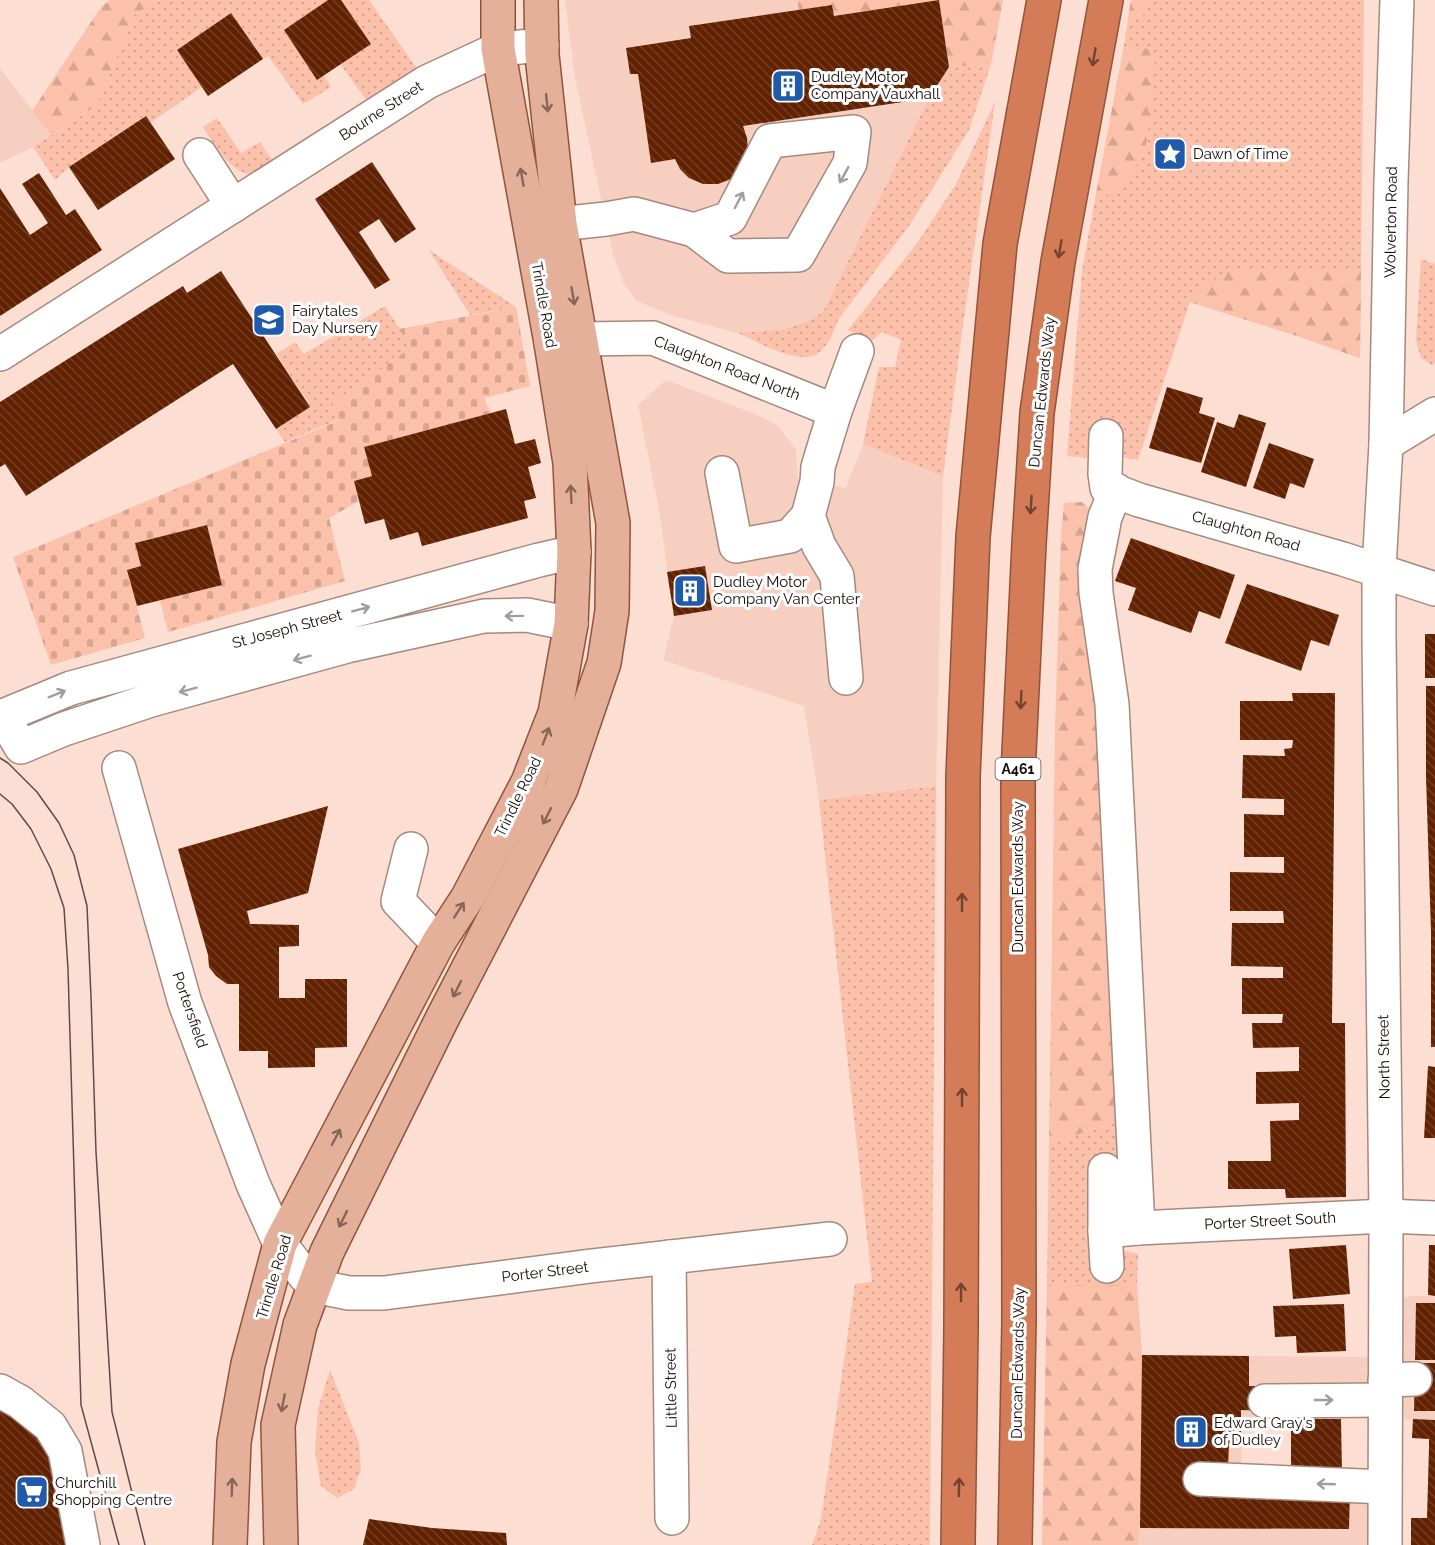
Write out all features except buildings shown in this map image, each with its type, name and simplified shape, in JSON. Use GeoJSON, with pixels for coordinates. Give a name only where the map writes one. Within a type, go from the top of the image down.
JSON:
{"type":"FeatureCollection","features":[{"type":"Feature","properties":{"kind":"highway"},"geometry":{"type":"LineString","coordinates":[[958,1545],[963,777],[973,537],[1000,244],[1044,0]]}},
{"type":"Feature","properties":{"kind":"highway","name":"Duncan Edwards Way"},"geometry":{"type":"LineString","coordinates":[[1015,1545],[1019,1320],[1018,773],[1036,413],[1056,273],[1106,0]]}},
{"type":"Feature","properties":{"kind":"main road","name":"Trindle Road"},"geometry":{"type":"LineString","coordinates":[[498,0],[498,49],[545,225],[566,341],[600,453],[594,568]]}},
{"type":"Feature","properties":{"kind":"main road","name":"Trindle Road"},"geometry":{"type":"LineString","coordinates":[[541,0],[545,225]]}},
{"type":"Feature","properties":{"kind":"main road","name":"Trindle Road"},"geometry":{"type":"LineString","coordinates":[[281,1545],[278,1425],[300,1325],[327,1252],[442,1019],[561,789],[604,663],[612,611],[594,568],[570,463],[566,341]]}},
{"type":"Feature","properties":{"kind":"main road"},"geometry":{"type":"LineString","coordinates":[[571,624],[594,607],[594,568]]}},
{"type":"Feature","properties":{"kind":"main road","name":"Trindle Road"},"geometry":{"type":"LineString","coordinates":[[230,1545],[234,1442],[248,1364],[280,1244],[438,943],[468,897],[528,782],[555,713],[571,624]]}},
{"type":"Feature","properties":{"kind":"main road"},"geometry":{"type":"LineString","coordinates":[[280,1244],[306,1233],[384,1100],[442,1019]]}},
{"type":"Feature","properties":{"kind":"street","name":"Wolverton Road"},"geometry":{"type":"LineString","coordinates":[[1379,570],[1386,444],[1397,0]]}},
{"type":"Feature","properties":{"kind":"street","name":"Bourne Street"},"geometry":{"type":"LineString","coordinates":[[0,354],[426,82],[498,49],[542,45]]}},
{"type":"Feature","properties":{"kind":"street"},"geometry":{"type":"LineString","coordinates":[[545,225],[634,214],[694,230],[729,256],[798,255],[850,163],[854,132],[817,125],[770,141],[730,218],[694,230]]}},
{"type":"Feature","properties":{"kind":"street"},"geometry":{"type":"LineString","coordinates":[[200,155],[233,206]]}},
{"type":"Feature","properties":{"kind":"street","name":"Claughton Road North"},"geometry":{"type":"LineString","coordinates":[[566,341],[653,338],[836,411]]}},
{"type":"Feature","properties":{"kind":"street"},"geometry":{"type":"LineString","coordinates":[[722,473],[736,546],[790,536],[808,516],[817,483],[818,467],[857,351]]}},
{"type":"Feature","properties":{"kind":"street"},"geometry":{"type":"LineString","coordinates":[[1386,444],[1435,414]]}},
{"type":"Feature","properties":{"kind":"street"},"geometry":{"type":"LineString","coordinates":[[1106,436],[1107,488],[1116,490],[1104,517],[1095,569],[1096,593],[1112,704],[1138,1228]]}},
{"type":"Feature","properties":{"kind":"street","name":"Claughton Road"},"geometry":{"type":"LineString","coordinates":[[1116,490],[1139,500],[1435,588]]}},
{"type":"Feature","properties":{"kind":"street"},"geometry":{"type":"LineString","coordinates":[[808,516],[819,546],[837,576],[846,678]]}},
{"type":"Feature","properties":{"kind":"street","name":"St Joseph Street"},"geometry":{"type":"LineString","coordinates":[[571,624],[527,615],[484,616],[348,646],[151,700],[64,729],[21,747],[3,716],[71,688],[539,560],[594,568]]}},
{"type":"Feature","properties":{"kind":"street","name":"North Street"},"geometry":{"type":"LineString","coordinates":[[1379,570],[1386,1216],[1395,1386],[1385,1486],[1385,1545]]}},
{"type":"Feature","properties":{"kind":"street","name":"Portersfield"},"geometry":{"type":"LineString","coordinates":[[119,768],[185,1003],[253,1184],[280,1244]]}},
{"type":"Feature","properties":{"kind":"street"},"geometry":{"type":"LineString","coordinates":[[411,849],[398,901],[438,943]]}},
{"type":"Feature","properties":{"kind":"street"},"geometry":{"type":"LineString","coordinates":[[1105,1170],[1107,1266]]}},
{"type":"Feature","properties":{"kind":"street","name":"Porter Street South"},"geometry":{"type":"LineString","coordinates":[[1105,1231],[1386,1216],[1435,1218]]}},
{"type":"Feature","properties":{"kind":"street","name":"Porter Street"},"geometry":{"type":"LineString","coordinates":[[315,1286],[350,1293],[384,1293],[830,1239]]}},
{"type":"Feature","properties":{"kind":"street"},"geometry":{"type":"LineString","coordinates":[[280,1244],[304,1276],[315,1286]]}},
{"type":"Feature","properties":{"kind":"street","name":"Little Street"},"geometry":{"type":"LineString","coordinates":[[669,1257],[672,1518]]}},
{"type":"Feature","properties":{"kind":"street"},"geometry":{"type":"LineString","coordinates":[[1265,1401],[1395,1386]]}},
{"type":"Feature","properties":{"kind":"street"},"geometry":{"type":"LineString","coordinates":[[0,1391],[20,1402],[50,1426],[65,1451],[83,1545]]}},
{"type":"Feature","properties":{"kind":"street"},"geometry":{"type":"LineString","coordinates":[[1200,1479],[1385,1486]]}},
{"type":"Feature","properties":{"kind":"shaded area","name":"Dudley Motor Company Vauxhall"},"geometry":{"type":"Polygon","coordinates":[[[565,0],[797,0],[800,10],[832,5],[834,15],[939,0],[949,67],[929,98],[823,312],[809,321],[777,332],[738,333],[673,316],[637,301],[624,284],[613,254],[575,78],[565,0]]]}},
{"type":"Feature","properties":{"kind":"shaded area"},"geometry":{"type":"Polygon","coordinates":[[[0,68],[51,135],[33,147],[0,163],[0,68]]]}},
{"type":"Feature","properties":{"kind":"shaded area","name":"Dudley Motor Company Van Center"},"geometry":{"type":"Polygon","coordinates":[[[666,380],[753,413],[777,425],[796,449],[798,479],[846,488],[863,444],[943,476],[936,786],[819,800],[804,706],[663,660],[674,616],[659,510],[638,405],[666,380]]]}},
{"type":"Feature","properties":{"kind":"shaded area"},"geometry":{"type":"Polygon","coordinates":[[[1435,1296],[1435,1420],[1355,1418],[1241,1421],[1242,1470],[1385,1487],[1385,1545],[1138,1545],[1142,1355],[1385,1357],[1385,1300],[1435,1296]]]}},
{"type":"Feature","properties":{"kind":"green space"},"geometry":{"type":"Polygon","coordinates":[[[110,0],[159,0],[134,15],[96,106],[51,135],[32,111],[101,7],[110,0]]]}},
{"type":"Feature","properties":{"kind":"green space"},"geometry":{"type":"Polygon","coordinates":[[[159,0],[328,0],[284,30],[317,79],[324,76],[331,87],[303,104],[268,56],[263,59],[231,13],[177,50],[202,87],[150,123],[145,116],[69,167],[55,180],[33,147],[96,106],[134,15],[159,0]]]}},
{"type":"Feature","properties":{"kind":"green space"},"geometry":{"type":"Polygon","coordinates":[[[341,0],[369,0],[418,70],[367,101],[340,64],[371,44],[341,0]]]}},
{"type":"Feature","properties":{"kind":"green space"},"geometry":{"type":"Polygon","coordinates":[[[797,0],[939,0],[834,16],[832,5],[799,10],[797,0]]]}},
{"type":"Feature","properties":{"kind":"green space"},"geometry":{"type":"Polygon","coordinates":[[[939,0],[1003,0],[991,64],[949,67],[939,0]]]}},
{"type":"Feature","properties":{"kind":"green space"},"geometry":{"type":"Polygon","coordinates":[[[1131,0],[1364,0],[1360,358],[1190,302],[1138,460],[1116,456],[1115,429],[1091,430],[1087,458],[1067,456],[1082,270],[1131,0]]]}},
{"type":"Feature","properties":{"kind":"green space"},"geometry":{"type":"Polygon","coordinates":[[[1131,0],[1153,0],[1142,17],[1128,18],[1131,0]]]}},
{"type":"Feature","properties":{"kind":"green space"},"geometry":{"type":"Polygon","coordinates":[[[1150,48],[1155,56],[1152,108],[1145,150],[1124,189],[1095,199],[1123,51],[1150,48]]]}},
{"type":"Feature","properties":{"kind":"green space"},"geometry":{"type":"Polygon","coordinates":[[[991,64],[969,130],[909,226],[838,320],[823,349],[815,355],[797,356],[776,350],[738,333],[782,330],[809,321],[823,312],[929,98],[949,67],[991,64]]]}},
{"type":"Feature","properties":{"kind":"green space"},"geometry":{"type":"Polygon","coordinates":[[[995,102],[943,476],[863,444],[879,367],[895,367],[901,340],[882,332],[871,342],[848,330],[918,242],[956,184],[995,102]]]}},
{"type":"Feature","properties":{"kind":"green space"},"geometry":{"type":"Polygon","coordinates":[[[217,118],[241,153],[260,142],[274,163],[253,174],[238,170],[224,157],[203,127],[217,118]]]}},
{"type":"Feature","properties":{"kind":"green space"},"geometry":{"type":"Polygon","coordinates":[[[429,250],[516,307],[470,315],[429,250]]]}},
{"type":"Feature","properties":{"kind":"green space"},"geometry":{"type":"Polygon","coordinates":[[[1421,259],[1435,264],[1435,363],[1432,365],[1421,358],[1416,340],[1421,259]]]}},
{"type":"Feature","properties":{"kind":"green space"},"geometry":{"type":"Polygon","coordinates":[[[1361,270],[1360,358],[1190,302],[1203,287],[1226,272],[1361,270]]]}},
{"type":"Feature","properties":{"kind":"green space"},"geometry":{"type":"Polygon","coordinates":[[[385,306],[412,348],[331,404],[340,419],[285,442],[276,429],[310,406],[276,354],[295,342],[304,354],[385,306]]]}},
{"type":"Feature","properties":{"kind":"green space"},"geometry":{"type":"Polygon","coordinates":[[[516,307],[530,386],[484,398],[491,413],[364,447],[372,476],[354,481],[359,501],[329,518],[345,581],[168,632],[160,600],[222,585],[207,525],[135,543],[141,566],[129,575],[145,638],[51,665],[13,557],[340,420],[331,404],[411,348],[399,329],[516,307]]]}},
{"type":"Feature","properties":{"kind":"green space"},"geometry":{"type":"Polygon","coordinates":[[[1082,502],[1097,517],[1083,572],[1101,778],[1121,1121],[1049,1143],[1055,730],[1061,536],[1064,503],[1082,502]]]}},
{"type":"Feature","properties":{"kind":"green space"},"geometry":{"type":"Polygon","coordinates":[[[936,786],[930,1545],[812,1545],[821,1519],[855,1284],[872,1282],[819,800],[936,786]]]}},
{"type":"Feature","properties":{"kind":"green space"},"geometry":{"type":"Polygon","coordinates":[[[1121,1121],[1116,1249],[1138,1254],[1137,1285],[1047,1285],[1049,1143],[1121,1121]]]}},
{"type":"Feature","properties":{"kind":"green space"},"geometry":{"type":"Polygon","coordinates":[[[1047,1285],[1137,1285],[1142,1355],[1138,1545],[1042,1545],[1047,1285]]]}},
{"type":"Feature","properties":{"kind":"green space"},"geometry":{"type":"Polygon","coordinates":[[[330,1370],[359,1443],[361,1469],[354,1489],[337,1498],[321,1486],[315,1452],[318,1409],[330,1370]]]}},
{"type":"Feature","properties":{"kind":"tram line"},"geometry":{"type":"LineString","coordinates":[[0,758],[37,792],[59,823],[74,855],[87,906],[96,1152],[112,1412],[145,1545]]}},
{"type":"Feature","properties":{"kind":"tram line"},"geometry":{"type":"LineString","coordinates":[[0,794],[12,804],[31,829],[51,869],[64,908],[68,969],[81,1405],[119,1545]]}},
{"type":"Feature","properties":{"kind":"place","name":"Dudley Motor Company Vauxhall"},"geometry":{"type":"Point","coordinates":[788,86]}},
{"type":"Feature","properties":{"kind":"place","name":"Dawn of Time"},"geometry":{"type":"Point","coordinates":[1170,154]}},
{"type":"Feature","properties":{"kind":"place","name":"Fairytales Day Nursery"},"geometry":{"type":"Point","coordinates":[269,320]}},
{"type":"Feature","properties":{"kind":"place","name":"Dudley Motor Company Van Center"},"geometry":{"type":"Point","coordinates":[690,591]}},
{"type":"Feature","properties":{"kind":"place","name":"Edward Gray's of Dudley"},"geometry":{"type":"Point","coordinates":[1191,1432]}},
{"type":"Feature","properties":{"kind":"place","name":"Churchill Shopping Centre"},"geometry":{"type":"Point","coordinates":[32,1492]}}]}
